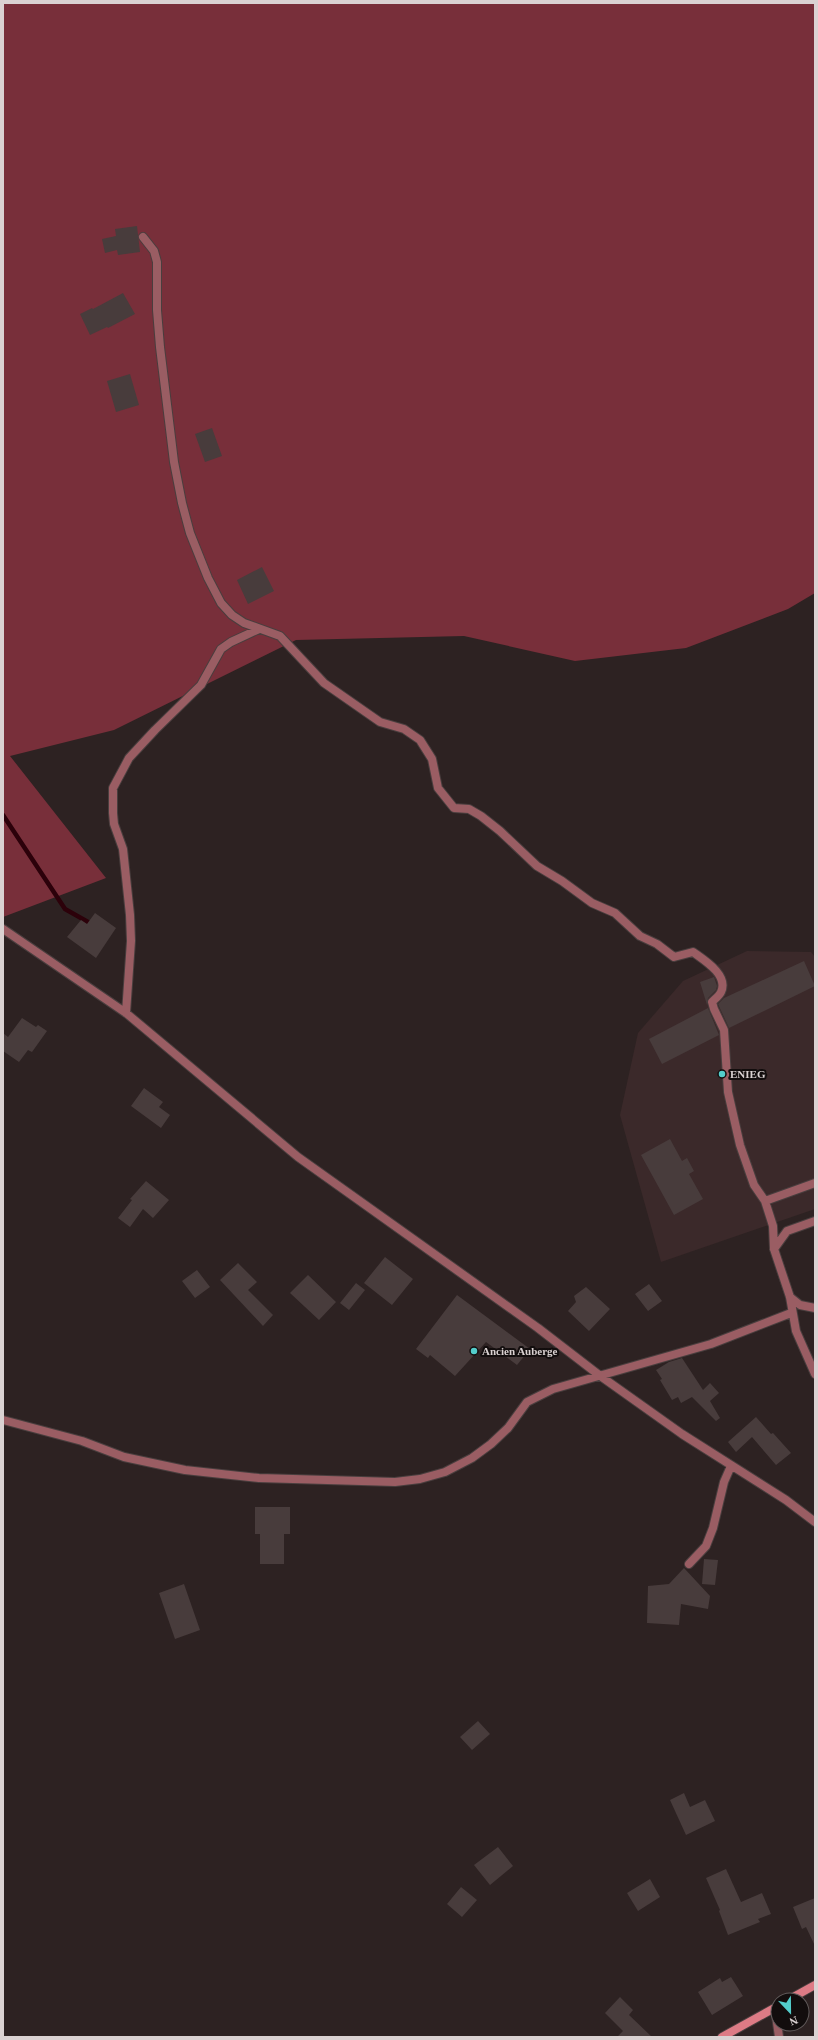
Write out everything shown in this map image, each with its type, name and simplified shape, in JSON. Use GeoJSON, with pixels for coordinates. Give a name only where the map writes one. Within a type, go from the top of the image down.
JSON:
{"type":"FeatureCollection","features":[{"type":"Feature","properties":{"kind":"main road"},"geometry":{"type":"LineString","coordinates":[[802,1992],[815,1985]]}},
{"type":"Feature","properties":{"kind":"main road"},"geometry":{"type":"LineString","coordinates":[[722,2037],[770,2010]]}},
{"type":"Feature","properties":{"kind":"street"},"geometry":{"type":"LineString","coordinates":[[144,238],[154,250],[157,262],[157,310],[174,462],[190,534],[208,578],[221,603],[232,616],[244,623],[280,636],[324,683],[380,722],[404,729],[420,740],[432,759],[438,788],[454,808],[469,809],[481,816],[500,831],[537,866],[562,881],[592,903],[615,913],[640,936],[657,944],[674,956],[693,952],[713,968],[720,976],[722,983],[721,992],[712,1002],[724,1030],[728,1092],[740,1145],[754,1185],[765,1201],[773,1226],[774,1249],[790,1297],[791,1313],[803,1349],[815,1374]]}},
{"type":"Feature","properties":{"kind":"street"},"geometry":{"type":"LineString","coordinates":[[126,1013],[131,941],[130,915],[123,849],[116,831],[113,813],[113,788],[129,758],[201,685],[221,650],[231,642],[259,629]]}},
{"type":"Feature","properties":{"kind":"street"},"geometry":{"type":"LineString","coordinates":[[3,929],[7,935],[126,1013],[298,1157],[495,1296],[599,1375],[731,1466],[786,1500],[815,1522]]}},
{"type":"Feature","properties":{"kind":"street"},"geometry":{"type":"LineString","coordinates":[[765,1201],[815,1183]]}},
{"type":"Feature","properties":{"kind":"street"},"geometry":{"type":"LineString","coordinates":[[774,1249],[787,1231],[815,1221]]}},
{"type":"Feature","properties":{"kind":"street"},"geometry":{"type":"LineString","coordinates":[[790,1297],[800,1305],[815,1308]]}},
{"type":"Feature","properties":{"kind":"street"},"geometry":{"type":"LineString","coordinates":[[3,1420],[82,1441],[124,1457],[185,1470],[259,1478],[395,1482],[420,1479],[445,1472],[472,1458],[491,1444],[508,1428],[527,1402],[553,1389],[717,1342],[791,1313]]}},
{"type":"Feature","properties":{"kind":"street"},"geometry":{"type":"LineString","coordinates":[[690,1564],[706,1546],[716,1516],[724,1482],[731,1466]]}},
{"type":"Feature","properties":{"kind":"shaded area"},"geometry":{"type":"Polygon","coordinates":[[[3,3],[815,3],[815,593],[788,609],[686,648],[575,661],[464,636],[296,640],[114,730],[10,756],[106,878],[3,917],[3,3]]]}},
{"type":"Feature","properties":{"kind":"shaded area","name":"ENIEG"},"geometry":{"type":"Polygon","coordinates":[[[747,951],[811,952],[815,957],[815,1209],[661,1262],[620,1115],[638,1033],[683,981],[747,951]]]}},
{"type":"Feature","properties":{"kind":"building"},"geometry":{"type":"Polygon","coordinates":[[[137,226],[140,252],[118,255],[117,250],[105,253],[102,239],[116,236],[115,229],[137,226]]]}},
{"type":"Feature","properties":{"kind":"building"},"geometry":{"type":"Polygon","coordinates":[[[123,293],[135,314],[108,328],[107,327],[90,335],[80,314],[92,308],[93,309],[123,293]]]}},
{"type":"Feature","properties":{"kind":"building"},"geometry":{"type":"Polygon","coordinates":[[[130,374],[139,405],[116,412],[107,381],[130,374]]]}},
{"type":"Feature","properties":{"kind":"building"},"geometry":{"type":"Polygon","coordinates":[[[212,428],[222,456],[205,462],[195,434],[212,428]]]}},
{"type":"Feature","properties":{"kind":"building"},"geometry":{"type":"Polygon","coordinates":[[[262,567],[274,591],[248,604],[237,580],[262,567]]]}},
{"type":"Feature","properties":{"kind":"building"},"geometry":{"type":"Polygon","coordinates":[[[95,913],[116,928],[96,958],[67,937],[81,920],[87,924],[95,913]]]}},
{"type":"Feature","properties":{"kind":"building"},"geometry":{"type":"Polygon","coordinates":[[[804,961],[815,986],[729,1028],[718,1004],[724,998],[804,961]]]}},
{"type":"Feature","properties":{"kind":"building"},"geometry":{"type":"Polygon","coordinates":[[[714,977],[717,986],[716,990],[708,998],[707,1005],[700,982],[714,977]]]}},
{"type":"Feature","properties":{"kind":"building"},"geometry":{"type":"Polygon","coordinates":[[[708,1008],[719,1035],[662,1064],[649,1039],[708,1008]]]}},
{"type":"Feature","properties":{"kind":"building"},"geometry":{"type":"Polygon","coordinates":[[[22,1018],[36,1027],[38,1025],[47,1031],[32,1052],[28,1050],[19,1062],[3,1051],[3,1033],[8,1037],[22,1018]]]}},
{"type":"Feature","properties":{"kind":"building"},"geometry":{"type":"Polygon","coordinates":[[[144,1088],[163,1102],[159,1107],[170,1115],[161,1128],[131,1106],[144,1088]]]}},
{"type":"Feature","properties":{"kind":"building"},"geometry":{"type":"Polygon","coordinates":[[[670,1139],[682,1161],[687,1158],[694,1171],[689,1174],[703,1199],[674,1215],[641,1155],[670,1139]]]}},
{"type":"Feature","properties":{"kind":"building"},"geometry":{"type":"Polygon","coordinates":[[[146,1181],[169,1200],[153,1218],[143,1209],[130,1227],[118,1218],[132,1200],[130,1199],[146,1181]]]}},
{"type":"Feature","properties":{"kind":"building"},"geometry":{"type":"Polygon","coordinates":[[[385,1257],[413,1279],[392,1305],[364,1283],[385,1257]]]}},
{"type":"Feature","properties":{"kind":"building"},"geometry":{"type":"Polygon","coordinates":[[[238,1263],[257,1282],[248,1290],[273,1315],[263,1326],[220,1280],[238,1263]]]}},
{"type":"Feature","properties":{"kind":"building"},"geometry":{"type":"Polygon","coordinates":[[[197,1270],[210,1287],[195,1298],[182,1281],[197,1270]]]}},
{"type":"Feature","properties":{"kind":"building"},"geometry":{"type":"Polygon","coordinates":[[[308,1275],[336,1302],[319,1320],[290,1293],[308,1275]]]}},
{"type":"Feature","properties":{"kind":"building"},"geometry":{"type":"Polygon","coordinates":[[[356,1283],[365,1290],[349,1310],[340,1303],[356,1283]]]}},
{"type":"Feature","properties":{"kind":"building"},"geometry":{"type":"Polygon","coordinates":[[[649,1284],[662,1301],[648,1311],[635,1294],[649,1284]]]}},
{"type":"Feature","properties":{"kind":"building"},"geometry":{"type":"Polygon","coordinates":[[[586,1287],[610,1309],[589,1331],[568,1311],[576,1302],[574,1296],[586,1287]]]}},
{"type":"Feature","properties":{"kind":"building"},"geometry":{"type":"Polygon","coordinates":[[[457,1295],[530,1349],[517,1365],[486,1342],[455,1376],[430,1355],[428,1358],[416,1349],[457,1295]]]}},
{"type":"Feature","properties":{"kind":"building"},"geometry":{"type":"Polygon","coordinates":[[[682,1358],[703,1390],[710,1383],[719,1393],[710,1401],[720,1418],[716,1421],[692,1397],[681,1403],[678,1397],[672,1400],[660,1380],[662,1379],[656,1370],[669,1362],[682,1358]]]}},
{"type":"Feature","properties":{"kind":"building"},"geometry":{"type":"Polygon","coordinates":[[[756,1417],[791,1453],[776,1465],[752,1437],[736,1452],[728,1442],[756,1417]]]}},
{"type":"Feature","properties":{"kind":"building"},"geometry":{"type":"Polygon","coordinates":[[[255,1507],[290,1507],[290,1534],[284,1534],[284,1564],[260,1564],[260,1534],[255,1534],[255,1507]]]}},
{"type":"Feature","properties":{"kind":"building"},"geometry":{"type":"Polygon","coordinates":[[[704,1559],[718,1560],[715,1585],[702,1584],[704,1559]]]}},
{"type":"Feature","properties":{"kind":"building"},"geometry":{"type":"Polygon","coordinates":[[[684,1568],[710,1596],[708,1609],[681,1604],[679,1625],[647,1623],[648,1586],[669,1584],[684,1568]]]}},
{"type":"Feature","properties":{"kind":"building"},"geometry":{"type":"Polygon","coordinates":[[[184,1584],[200,1630],[175,1639],[159,1593],[184,1584]]]}},
{"type":"Feature","properties":{"kind":"building"},"geometry":{"type":"Polygon","coordinates":[[[478,1721],[490,1734],[472,1750],[460,1737],[478,1721]]]}},
{"type":"Feature","properties":{"kind":"building"},"geometry":{"type":"Polygon","coordinates":[[[684,1793],[690,1807],[705,1800],[715,1821],[686,1835],[670,1800],[684,1793]]]}},
{"type":"Feature","properties":{"kind":"building"},"geometry":{"type":"Polygon","coordinates":[[[498,1847],[513,1866],[490,1885],[474,1865],[498,1847]]]}},
{"type":"Feature","properties":{"kind":"building"},"geometry":{"type":"Polygon","coordinates":[[[726,1869],[741,1902],[762,1893],[771,1914],[758,1919],[760,1922],[728,1935],[719,1911],[720,1910],[706,1878],[726,1869]]]}},
{"type":"Feature","properties":{"kind":"building"},"geometry":{"type":"Polygon","coordinates":[[[650,1879],[660,1897],[638,1911],[627,1893],[650,1879]]]}},
{"type":"Feature","properties":{"kind":"building"},"geometry":{"type":"Polygon","coordinates":[[[461,1887],[477,1900],[462,1917],[447,1904],[461,1887]]]}},
{"type":"Feature","properties":{"kind":"building"},"geometry":{"type":"Polygon","coordinates":[[[815,1898],[815,1946],[806,1927],[802,1929],[793,1907],[815,1898]]]}},
{"type":"Feature","properties":{"kind":"building"},"geometry":{"type":"Polygon","coordinates":[[[731,1977],[743,1996],[712,2015],[698,1992],[720,1978],[722,1982],[731,1977]]]}},
{"type":"Feature","properties":{"kind":"building"},"geometry":{"type":"Polygon","coordinates":[[[620,1997],[633,2010],[629,2015],[652,2037],[617,2037],[623,2031],[605,2013],[620,1997]]]}},
{"type":"Feature","properties":{"kind":"waterway"},"geometry":{"type":"LineString","coordinates":[[3,815],[65,909],[88,922]]}},
{"type":"Feature","properties":{"kind":"place","name":"ENIEG"},"geometry":{"type":"Point","coordinates":[722,1074]}},
{"type":"Feature","properties":{"kind":"place","name":"Ancien Auberge"},"geometry":{"type":"Point","coordinates":[474,1351]}}]}
